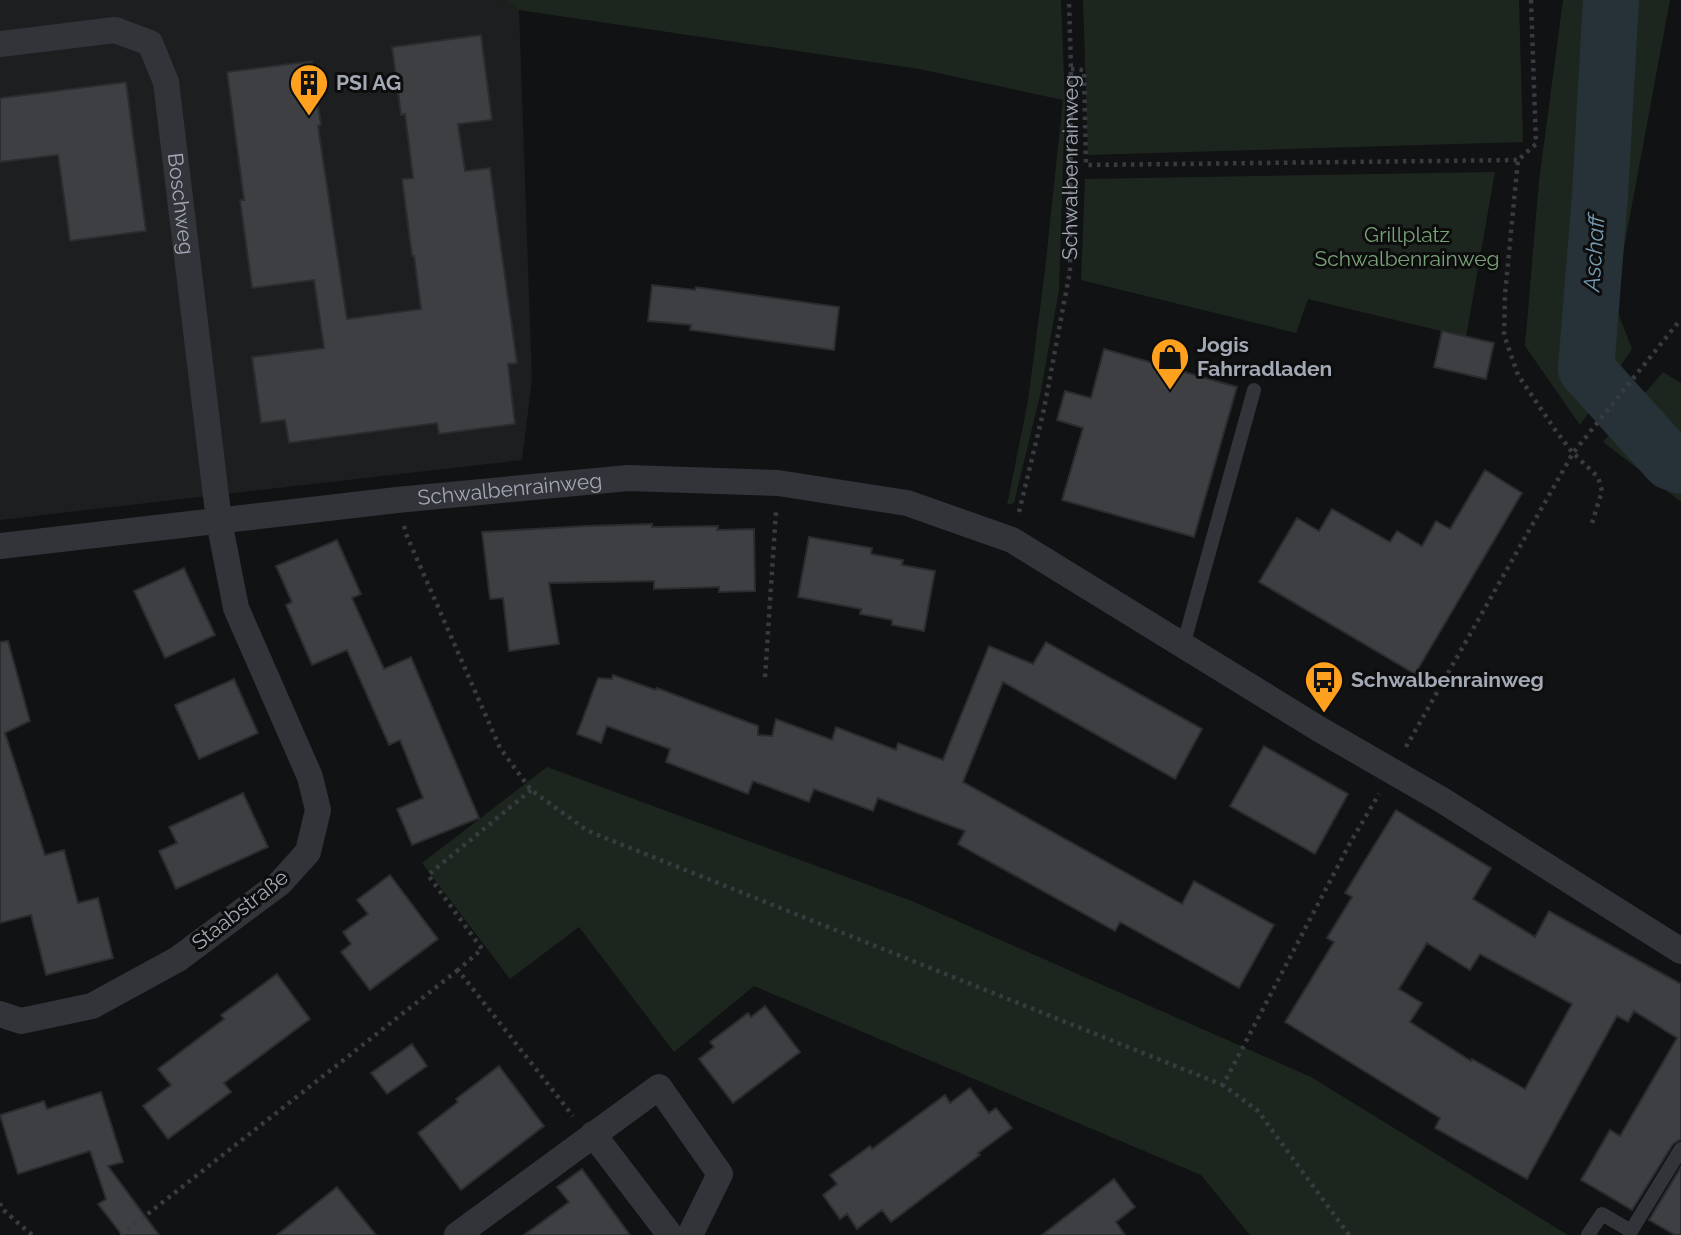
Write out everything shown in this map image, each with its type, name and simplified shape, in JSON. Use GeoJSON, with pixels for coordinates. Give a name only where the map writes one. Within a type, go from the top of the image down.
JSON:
{"type":"FeatureCollection","features":[{"type":"Feature","properties":{"kind":"street","name":"Boschweg"},"geometry":{"type":"LineString","coordinates":[[0,44],[115,30],[150,43],[166,82],[219,521]]}},
{"type":"Feature","properties":{"kind":"street","name":"Schwalbenrainweg"},"geometry":{"type":"LineString","coordinates":[[0,546],[397,500],[628,478],[778,482],[907,503],[1012,540],[1183,646],[1442,800],[1681,951]]}},
{"type":"Feature","properties":{"kind":"street","name":"Staabstraße"},"geometry":{"type":"LineString","coordinates":[[0,1014],[21,1021],[92,1006],[178,959],[280,883],[308,852],[318,810],[310,777],[236,608],[219,521]]}},
{"type":"Feature","properties":{"kind":"street"},"geometry":{"type":"LineString","coordinates":[[457,1235],[659,1087],[720,1174],[690,1235]]}},
{"type":"Feature","properties":{"kind":"street"},"geometry":{"type":"LineString","coordinates":[[593,1134],[670,1235]]}},
{"type":"Feature","properties":{"kind":"lane"},"geometry":{"type":"LineString","coordinates":[[1183,646],[1254,390]]}},
{"type":"Feature","properties":{"kind":"lane"},"geometry":{"type":"LineString","coordinates":[[1588,1235],[1602,1214],[1631,1231],[1681,1149]]}},
{"type":"Feature","properties":{"kind":"path","name":"Schwalbenrainweg"},"geometry":{"type":"LineString","coordinates":[[1012,540],[1044,409],[1070,271],[1069,0]]}},
{"type":"Feature","properties":{"kind":"path"},"geometry":{"type":"LineString","coordinates":[[1071,69],[1084,70],[1086,165],[1518,160],[1536,144],[1531,0]]}},
{"type":"Feature","properties":{"kind":"path"},"geometry":{"type":"LineString","coordinates":[[1518,160],[1505,294],[1504,335],[1518,375],[1573,453],[1598,477],[1602,491],[1592,523]]}},
{"type":"Feature","properties":{"kind":"path"},"geometry":{"type":"LineString","coordinates":[[1223,1085],[1350,844],[1573,453],[1681,319]]}},
{"type":"Feature","properties":{"kind":"path"},"geometry":{"type":"LineString","coordinates":[[765,677],[778,482]]}},
{"type":"Feature","properties":{"kind":"path"},"geometry":{"type":"LineString","coordinates":[[397,500],[406,534],[500,748],[531,790],[588,831],[1223,1085],[1258,1111],[1349,1235]]}},
{"type":"Feature","properties":{"kind":"path"},"geometry":{"type":"LineString","coordinates":[[121,1235],[482,949],[428,875],[531,790]]}},
{"type":"Feature","properties":{"kind":"path"},"geometry":{"type":"LineString","coordinates":[[458,970],[572,1114],[593,1134]]}},
{"type":"Feature","properties":{"kind":"path"},"geometry":{"type":"LineString","coordinates":[[0,1203],[1,1208],[32,1235]]}},
{"type":"Feature","properties":{"kind":"shaded area"},"geometry":{"type":"Polygon","coordinates":[[[0,0],[503,0],[519,10],[532,380],[522,460],[0,520],[0,0]]]}},
{"type":"Feature","properties":{"kind":"green space"},"geometry":{"type":"Polygon","coordinates":[[[503,0],[1061,0],[1065,105],[1059,290],[1041,391],[1014,503],[1007,505],[1028,401],[1063,100],[919,69],[519,10],[503,0]]]}},
{"type":"Feature","properties":{"kind":"green space"},"geometry":{"type":"Polygon","coordinates":[[[1083,0],[1519,0],[1523,142],[1088,155],[1083,0]]]}},
{"type":"Feature","properties":{"kind":"green space"},"geometry":{"type":"Polygon","coordinates":[[[1563,0],[1670,0],[1614,302],[1632,349],[1580,425],[1525,346],[1539,181],[1563,0]]]}},
{"type":"Feature","properties":{"kind":"green space","name":"Grillplatz Schwalbenrainweg"},"geometry":{"type":"Polygon","coordinates":[[[1495,172],[1466,337],[1308,299],[1296,333],[1081,280],[1085,179],[1495,172]]]}},
{"type":"Feature","properties":{"kind":"green space"},"geometry":{"type":"Polygon","coordinates":[[[1663,372],[1681,383],[1681,502],[1603,442],[1663,372]]]}},
{"type":"Feature","properties":{"kind":"green space"},"geometry":{"type":"Polygon","coordinates":[[[547,767],[912,901],[1311,1077],[1568,1235],[1250,1235],[1201,1175],[754,986],[674,1052],[579,927],[510,979],[422,863],[547,767]]]}},
{"type":"Feature","properties":{"kind":"building"},"geometry":{"type":"Polygon","coordinates":[[[481,35],[492,120],[458,124],[465,171],[490,168],[517,363],[508,364],[515,424],[439,434],[437,423],[289,443],[285,420],[261,423],[252,357],[324,348],[314,280],[252,288],[240,200],[244,200],[227,72],[312,61],[321,125],[318,126],[347,319],[421,309],[402,179],[413,178],[405,114],[401,115],[392,47],[481,35]]]}},
{"type":"Feature","properties":{"kind":"building"},"geometry":{"type":"Polygon","coordinates":[[[126,82],[146,231],[70,241],[58,155],[0,162],[0,98],[126,82]]]}},
{"type":"Feature","properties":{"kind":"building"},"geometry":{"type":"Polygon","coordinates":[[[652,285],[695,290],[696,287],[839,307],[834,350],[690,330],[691,325],[648,321],[652,285]]]}},
{"type":"Feature","properties":{"kind":"building"},"geometry":{"type":"Polygon","coordinates":[[[1442,331],[1494,343],[1486,379],[1434,367],[1442,331]]]}},
{"type":"Feature","properties":{"kind":"building"},"geometry":{"type":"Polygon","coordinates":[[[1104,349],[1237,387],[1194,537],[1062,500],[1083,428],[1057,420],[1065,391],[1091,398],[1104,349]]]}},
{"type":"Feature","properties":{"kind":"building"},"geometry":{"type":"Polygon","coordinates":[[[1485,470],[1522,493],[1415,674],[1259,582],[1297,518],[1319,531],[1332,509],[1390,542],[1397,531],[1422,546],[1436,521],[1450,529],[1485,470]]]}},
{"type":"Feature","properties":{"kind":"building"},"geometry":{"type":"Polygon","coordinates":[[[652,524],[652,527],[718,526],[717,530],[754,529],[755,591],[719,592],[719,587],[654,589],[654,581],[549,583],[559,644],[509,651],[503,598],[490,599],[482,532],[652,524]]]}},
{"type":"Feature","properties":{"kind":"building"},"geometry":{"type":"Polygon","coordinates":[[[809,537],[872,548],[871,554],[903,560],[902,565],[935,571],[924,631],[892,625],[892,620],[860,614],[861,609],[798,597],[809,537]]]}},
{"type":"Feature","properties":{"kind":"building"},"geometry":{"type":"Polygon","coordinates":[[[337,540],[361,594],[352,598],[384,669],[411,657],[479,818],[412,845],[397,809],[423,798],[400,740],[389,745],[347,650],[312,665],[286,605],[292,602],[276,566],[337,540]]]}},
{"type":"Feature","properties":{"kind":"building"},"geometry":{"type":"Polygon","coordinates":[[[184,568],[215,635],[165,658],[134,591],[184,568]]]}},
{"type":"Feature","properties":{"kind":"building"},"geometry":{"type":"Polygon","coordinates":[[[8,641],[30,721],[5,733],[45,855],[64,850],[78,903],[98,898],[113,958],[46,975],[31,915],[0,923],[0,642],[8,641]]]}},
{"type":"Feature","properties":{"kind":"building"},"geometry":{"type":"Polygon","coordinates":[[[1046,642],[1202,729],[1175,779],[1003,682],[963,782],[1182,904],[1194,881],[1274,925],[1239,988],[1120,922],[1115,931],[958,844],[965,831],[878,798],[873,811],[814,789],[809,802],[753,781],[748,794],[666,762],[670,749],[607,726],[601,743],[577,734],[598,678],[612,679],[613,675],[656,690],[657,688],[758,726],[758,735],[772,736],[776,719],[832,740],[836,727],[896,750],[898,743],[943,760],[989,646],[1033,664],[1046,642]]]}},
{"type":"Feature","properties":{"kind":"building"},"geometry":{"type":"Polygon","coordinates":[[[234,679],[258,733],[199,759],[175,705],[234,679]]]}},
{"type":"Feature","properties":{"kind":"building"},"geometry":{"type":"Polygon","coordinates":[[[1264,746],[1348,794],[1315,854],[1230,806],[1264,746]]]}},
{"type":"Feature","properties":{"kind":"building"},"geometry":{"type":"Polygon","coordinates":[[[243,793],[268,847],[176,889],[159,851],[177,843],[169,827],[243,793]]]}},
{"type":"Feature","properties":{"kind":"building"},"geometry":{"type":"Polygon","coordinates":[[[1396,810],[1491,868],[1473,899],[1535,937],[1549,911],[1681,984],[1681,1139],[1673,1144],[1632,1210],[1581,1180],[1610,1130],[1620,1136],[1677,1038],[1634,1011],[1628,1022],[1617,1016],[1527,1179],[1435,1128],[1440,1118],[1285,1022],[1334,942],[1327,938],[1352,897],[1345,893],[1396,810]],[[1427,943],[1399,989],[1422,1003],[1410,1022],[1471,1061],[1472,1059],[1525,1089],[1572,1004],[1480,954],[1470,970],[1427,943]]]}},
{"type":"Feature","properties":{"kind":"building"},"geometry":{"type":"Polygon","coordinates":[[[390,875],[438,939],[370,990],[341,952],[351,944],[343,932],[368,914],[357,900],[390,875]]]}},
{"type":"Feature","properties":{"kind":"building"},"geometry":{"type":"Polygon","coordinates":[[[277,974],[310,1019],[224,1083],[231,1092],[168,1139],[143,1106],[171,1085],[158,1069],[224,1019],[221,1015],[277,974]]]}},
{"type":"Feature","properties":{"kind":"building"},"geometry":{"type":"Polygon","coordinates":[[[765,1006],[800,1052],[733,1103],[699,1059],[714,1047],[710,1042],[748,1013],[751,1017],[765,1006]]]}},
{"type":"Feature","properties":{"kind":"building"},"geometry":{"type":"Polygon","coordinates":[[[412,1044],[427,1066],[387,1094],[371,1073],[412,1044]]]}},
{"type":"Feature","properties":{"kind":"building"},"geometry":{"type":"Polygon","coordinates":[[[499,1066],[544,1126],[461,1190],[418,1133],[499,1066]]]}},
{"type":"Feature","properties":{"kind":"building"},"geometry":{"type":"Polygon","coordinates":[[[970,1088],[989,1113],[996,1108],[1012,1128],[891,1222],[882,1210],[857,1229],[847,1214],[840,1219],[823,1195],[837,1184],[830,1175],[870,1146],[872,1149],[945,1095],[950,1103],[970,1088]]]}},
{"type":"Feature","properties":{"kind":"building"},"geometry":{"type":"Polygon","coordinates":[[[101,1092],[123,1162],[108,1166],[159,1235],[122,1235],[98,1204],[106,1199],[90,1151],[18,1174],[0,1115],[44,1101],[47,1109],[101,1092]]]}},
{"type":"Feature","properties":{"kind":"building"},"geometry":{"type":"Polygon","coordinates":[[[1681,1167],[1681,1235],[1675,1235],[1649,1220],[1681,1167]]]}},
{"type":"Feature","properties":{"kind":"building"},"geometry":{"type":"Polygon","coordinates":[[[582,1169],[630,1235],[524,1235],[569,1202],[557,1187],[582,1169]]]}},
{"type":"Feature","properties":{"kind":"building"},"geometry":{"type":"Polygon","coordinates":[[[1114,1179],[1135,1207],[1116,1222],[1125,1235],[1042,1235],[1114,1179]]]}},
{"type":"Feature","properties":{"kind":"building"},"geometry":{"type":"Polygon","coordinates":[[[337,1187],[376,1235],[277,1235],[337,1187]]]}},
{"type":"Feature","properties":{"kind":"waterway","name":"Aschaff"},"geometry":{"type":"LineString","coordinates":[[1611,0],[1600,195],[1586,369],[1670,462],[1681,466]]}},
{"type":"Feature","properties":{"kind":"place","name":"PSI AG"},"geometry":{"type":"Point","coordinates":[309,117]}},
{"type":"Feature","properties":{"kind":"place","name":"Jogis Fahrradladen"},"geometry":{"type":"Point","coordinates":[1170,391]}},
{"type":"Feature","properties":{"kind":"place","name":"Schwalbenrainweg"},"geometry":{"type":"Point","coordinates":[1324,714]}}]}
